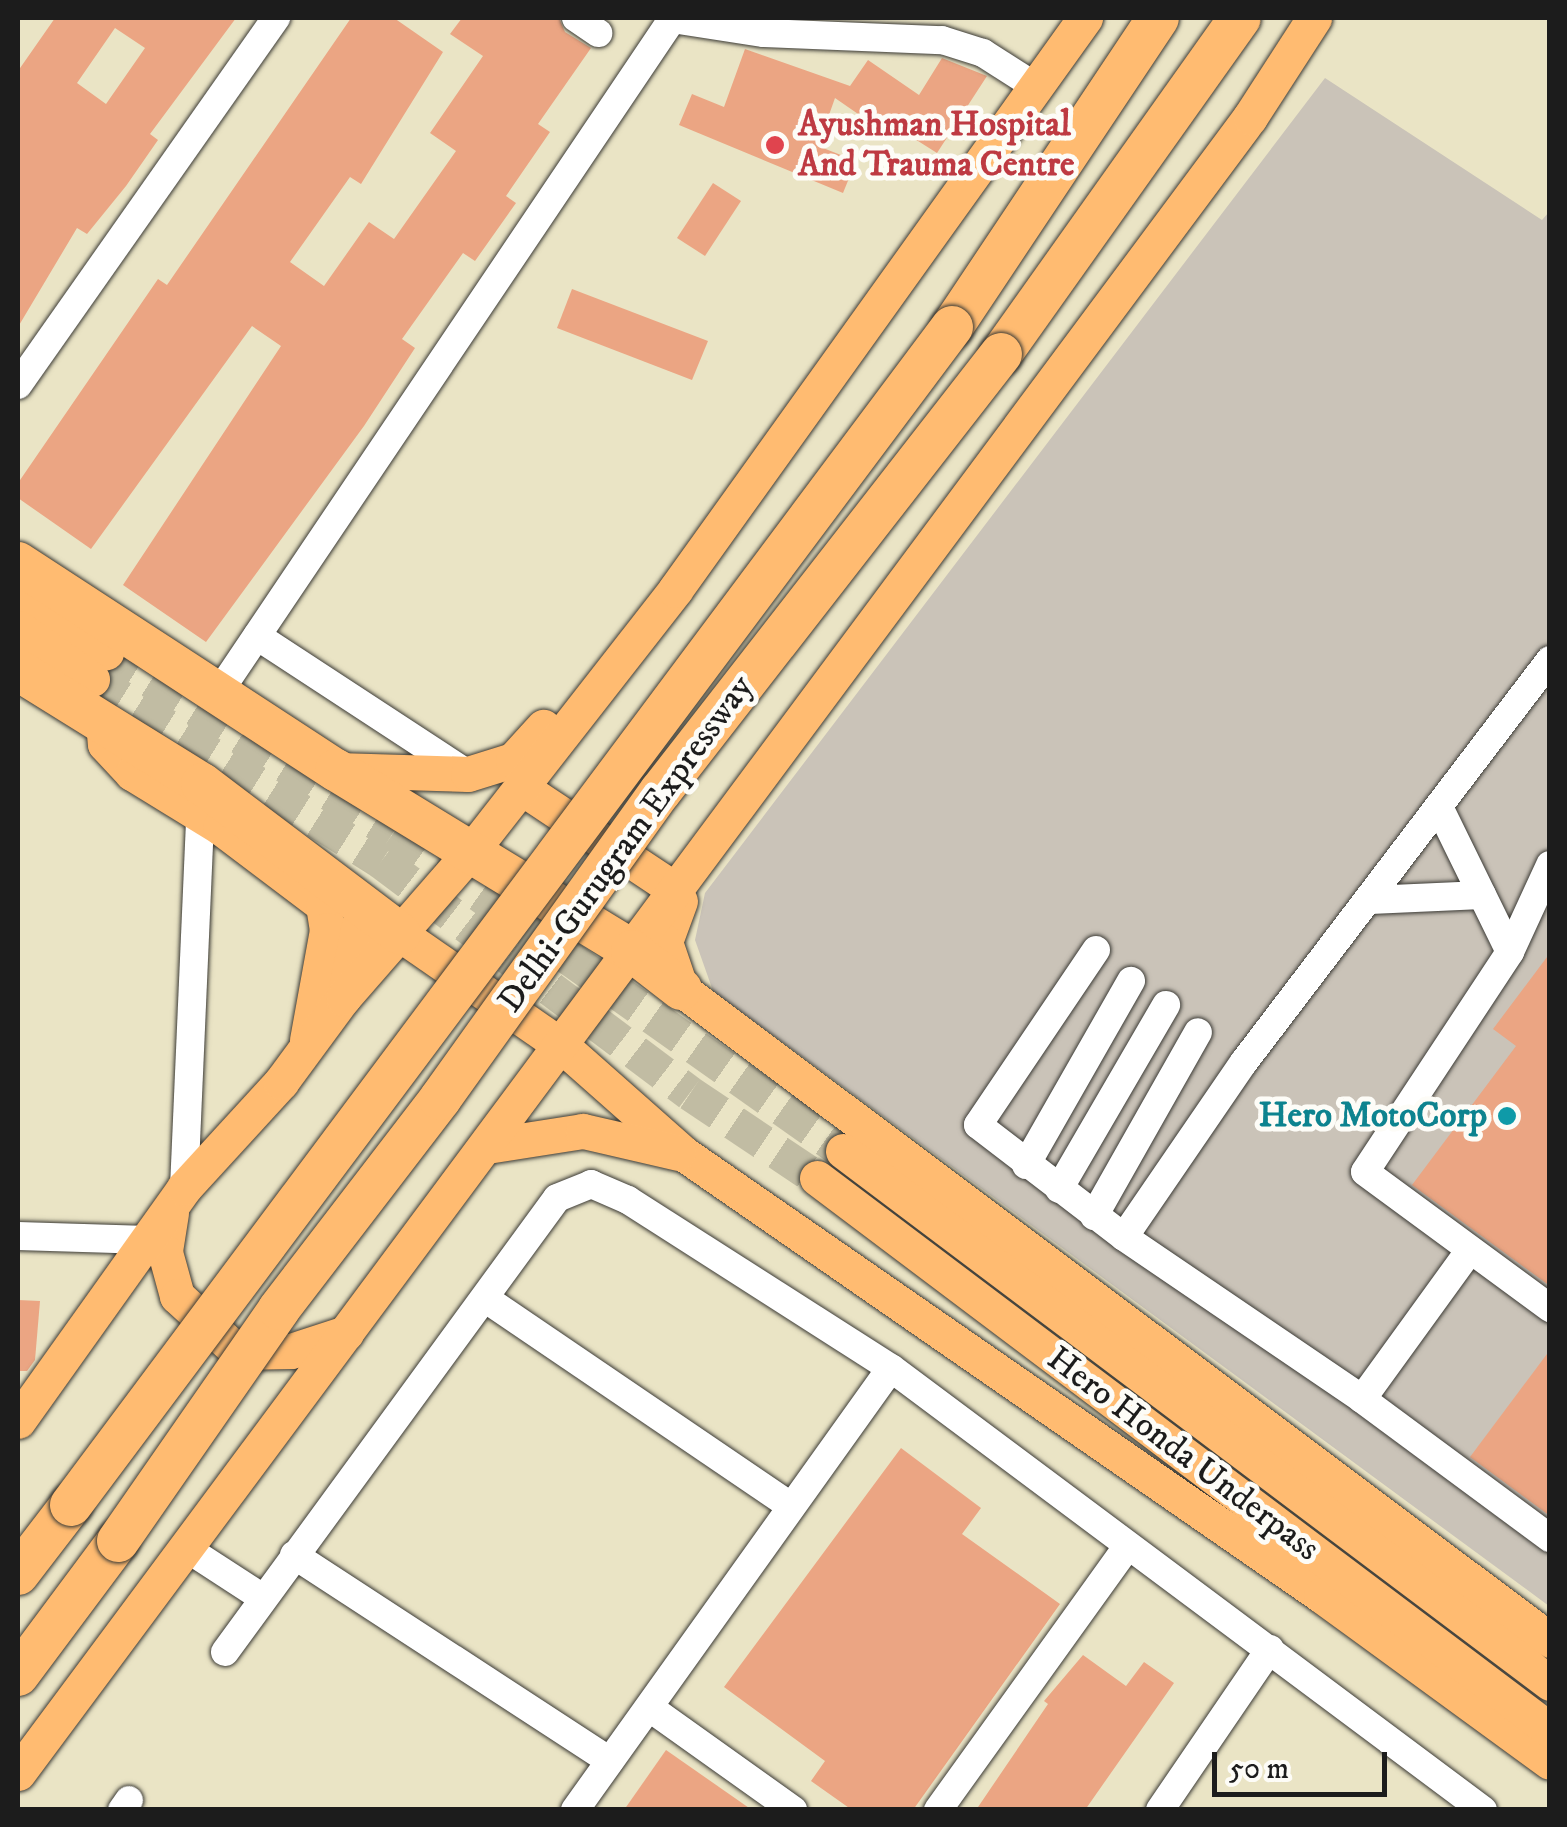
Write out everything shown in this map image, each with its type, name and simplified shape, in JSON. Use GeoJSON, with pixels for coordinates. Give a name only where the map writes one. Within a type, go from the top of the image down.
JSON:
{"type":"FeatureCollection","features":[{"type":"Feature","properties":{"kind":"highway","name":"Delhi-Gurugram Expressway"},"geometry":{"type":"LineString","coordinates":[[18,1574],[952,327],[1158,18]]}},
{"type":"Feature","properties":{"kind":"highway","name":"Delhi-Gurugram Expressway"},"geometry":{"type":"LineString","coordinates":[[18,1675],[118,1541],[279,1310],[440,1100],[660,792],[1001,354],[1240,18]]}},
{"type":"Feature","properties":{"kind":"highway"},"geometry":{"type":"LineString","coordinates":[[18,563],[336,770],[472,850],[632,952],[680,989]]}},
{"type":"Feature","properties":{"kind":"highway"},"geometry":{"type":"LineString","coordinates":[[18,670],[260,824],[400,934]]}},
{"type":"Feature","properties":{"kind":"main road"},"geometry":{"type":"LineString","coordinates":[[18,1421],[178,1198],[522,788],[1086,18]]}},
{"type":"Feature","properties":{"kind":"main road"},"geometry":{"type":"LineString","coordinates":[[18,1773],[1250,117],[1314,18]]}},
{"type":"Feature","properties":{"kind":"main road"},"geometry":{"type":"LineString","coordinates":[[18,590],[99,666],[18,628]]}},
{"type":"Feature","properties":{"kind":"main road"},"geometry":{"type":"LineString","coordinates":[[336,770],[468,774],[496,768],[526,749],[604,650],[645,625]]}},
{"type":"Feature","properties":{"kind":"main road"},"geometry":{"type":"LineString","coordinates":[[102,722],[115,759],[200,815],[323,906],[327,930],[305,1051]]}},
{"type":"Feature","properties":{"kind":"main road"},"geometry":{"type":"LineString","coordinates":[[522,788],[684,882]]}},
{"type":"Feature","properties":{"kind":"main road"},"geometry":{"type":"LineString","coordinates":[[684,882],[665,942],[680,989],[1550,1640]]}},
{"type":"Feature","properties":{"kind":"main road"},"geometry":{"type":"LineString","coordinates":[[344,998],[363,906]]}},
{"type":"Feature","properties":{"kind":"main road"},"geometry":{"type":"LineString","coordinates":[[400,934],[562,1046],[684,1154],[1321,1595],[1550,1762]]}},
{"type":"Feature","properties":{"kind":"main road"},"geometry":{"type":"LineString","coordinates":[[487,1146],[583,1132],[684,1154]]}},
{"type":"Feature","properties":{"kind":"main road","name":"Hero Honda Underpass"},"geometry":{"type":"LineString","coordinates":[[843,1150],[1550,1683]]}},
{"type":"Feature","properties":{"kind":"main road","name":"Hero Honda Underpass"},"geometry":{"type":"LineString","coordinates":[[817,1178],[1550,1730]]}},
{"type":"Feature","properties":{"kind":"main road"},"geometry":{"type":"LineString","coordinates":[[178,1198],[165,1252],[172,1285],[238,1352],[291,1351],[346,1332]]}},
{"type":"Feature","properties":{"kind":"street"},"geometry":{"type":"LineString","coordinates":[[18,385],[276,18]]}},
{"type":"Feature","properties":{"kind":"street"},"geometry":{"type":"LineString","coordinates":[[218,695],[673,18],[764,33],[942,40],[984,53],[1038,88]]}},
{"type":"Feature","properties":{"kind":"street"},"geometry":{"type":"LineString","coordinates":[[257,636],[468,774]]}},
{"type":"Feature","properties":{"kind":"street"},"geometry":{"type":"LineString","coordinates":[[1124,1237],[1244,1062],[1440,810],[1550,660]]}},
{"type":"Feature","properties":{"kind":"street"},"geometry":{"type":"LineString","coordinates":[[1440,810],[1510,952]]}},
{"type":"Feature","properties":{"kind":"street"},"geometry":{"type":"LineString","coordinates":[[178,1198],[200,815]]}},
{"type":"Feature","properties":{"kind":"street"},"geometry":{"type":"LineString","coordinates":[[1550,866],[1510,952],[1366,1172],[1550,1308]]}},
{"type":"Feature","properties":{"kind":"street"},"geometry":{"type":"LineString","coordinates":[[1370,900],[1482,895]]}},
{"type":"Feature","properties":{"kind":"street"},"geometry":{"type":"LineString","coordinates":[[1096,950],[978,1125],[1094,1216],[1362,1399],[1550,1538]]}},
{"type":"Feature","properties":{"kind":"street"},"geometry":{"type":"LineString","coordinates":[[1026,1165],[1131,981]]}},
{"type":"Feature","properties":{"kind":"street"},"geometry":{"type":"LineString","coordinates":[[1060,1189],[1166,1005]]}},
{"type":"Feature","properties":{"kind":"street"},"geometry":{"type":"LineString","coordinates":[[1094,1216],[1198,1032]]}},
{"type":"Feature","properties":{"kind":"street"},"geometry":{"type":"LineString","coordinates":[[225,1652],[557,1198],[591,1184],[628,1200],[891,1368],[1126,1548],[1270,1649],[1483,1810]]}},
{"type":"Feature","properties":{"kind":"street"},"geometry":{"type":"LineString","coordinates":[[18,1236],[148,1240]]}},
{"type":"Feature","properties":{"kind":"street"},"geometry":{"type":"LineString","coordinates":[[1362,1399],[1470,1250]]}},
{"type":"Feature","properties":{"kind":"street"},"geometry":{"type":"LineString","coordinates":[[486,1299],[791,1506]]}},
{"type":"Feature","properties":{"kind":"street"},"geometry":{"type":"LineString","coordinates":[[575,1810],[891,1368]]}},
{"type":"Feature","properties":{"kind":"street"},"geometry":{"type":"LineString","coordinates":[[186,1548],[263,1598]]}},
{"type":"Feature","properties":{"kind":"street"},"geometry":{"type":"LineString","coordinates":[[938,1810],[1126,1548]]}},
{"type":"Feature","properties":{"kind":"street"},"geometry":{"type":"LineString","coordinates":[[294,1555],[610,1761]]}},
{"type":"Feature","properties":{"kind":"street"},"geometry":{"type":"LineString","coordinates":[[1160,1810],[1270,1649]]}},
{"type":"Feature","properties":{"kind":"street"},"geometry":{"type":"LineString","coordinates":[[650,1708],[793,1810]]}},
{"type":"Feature","properties":{"kind":"shaded area","name":"Hero MotoCorp"},"geometry":{"type":"Polygon","coordinates":[[[1325,78],[1542,220],[1549,212],[1549,1606],[713,991],[695,940],[705,893],[1325,78]]]}},
{"type":"Feature","properties":{"kind":"building"},"geometry":{"type":"Polygon","coordinates":[[[55,18],[236,18],[150,134],[158,140],[126,186],[87,234],[77,228],[18,327],[18,71],[55,18]],[[115,28],[77,83],[106,104],[145,48],[115,28]]]}},
{"type":"Feature","properties":{"kind":"building"},"geometry":{"type":"Polygon","coordinates":[[[351,18],[394,18],[443,52],[361,184],[350,177],[290,262],[324,286],[369,222],[394,239],[456,151],[430,133],[483,56],[450,34],[462,18],[559,18],[565,32],[591,48],[538,124],[550,132],[506,196],[516,203],[475,261],[463,253],[402,339],[415,348],[364,426],[206,642],[123,585],[281,346],[252,326],[91,549],[18,498],[18,483],[158,279],[167,285],[351,18]]]}},
{"type":"Feature","properties":{"kind":"building"},"geometry":{"type":"Polygon","coordinates":[[[745,49],[850,86],[868,60],[919,95],[942,58],[987,76],[937,153],[880,117],[874,125],[835,98],[818,146],[856,161],[843,193],[679,125],[692,94],[724,107],[745,49]]]}},
{"type":"Feature","properties":{"kind":"building"},"geometry":{"type":"Polygon","coordinates":[[[713,183],[741,201],[705,256],[677,238],[713,183]]]}},
{"type":"Feature","properties":{"kind":"building"},"geometry":{"type":"Polygon","coordinates":[[[572,289],[708,341],[692,380],[557,328],[572,289]]]}},
{"type":"Feature","properties":{"kind":"building","name":"Hero MotoCorp"},"geometry":{"type":"Polygon","coordinates":[[[1550,953],[1550,1286],[1412,1185],[1516,1046],[1493,1029],[1550,953]]]}},
{"type":"Feature","properties":{"kind":"building"},"geometry":{"type":"Polygon","coordinates":[[[18,1300],[40,1301],[35,1360],[27,1371],[18,1371],[18,1300]]]}},
{"type":"Feature","properties":{"kind":"building"},"geometry":{"type":"Polygon","coordinates":[[[1550,1350],[1550,1516],[1470,1457],[1550,1350]]]}},
{"type":"Feature","properties":{"kind":"building"},"geometry":{"type":"Polygon","coordinates":[[[901,1448],[981,1508],[962,1534],[1060,1604],[913,1810],[852,1810],[811,1781],[825,1761],[724,1687],[901,1448]]]}},
{"type":"Feature","properties":{"kind":"building"},"geometry":{"type":"Polygon","coordinates":[[[1083,1655],[1126,1686],[1144,1662],[1174,1683],[1085,1810],[976,1810],[1048,1704],[1044,1701],[1083,1655]]]}},
{"type":"Feature","properties":{"kind":"building"},"geometry":{"type":"Polygon","coordinates":[[[666,1750],[752,1810],[624,1810],[666,1750]]]}},
{"type":"Feature","properties":{"kind":"tunnel"},"geometry":{"type":"LineString","coordinates":[[106,652],[393,833],[843,1151]]}},
{"type":"Feature","properties":{"kind":"tunnel"},"geometry":{"type":"LineString","coordinates":[[92,679],[381,861],[690,1093],[817,1178]]}},
{"type":"Feature","properties":{"kind":"place","name":"Ayushman Hospital And Trauma Centre"},"geometry":{"type":"Point","coordinates":[775,145]}},
{"type":"Feature","properties":{"kind":"place","name":"Hero MotoCorp"},"geometry":{"type":"Point","coordinates":[1507,1116]}}]}
